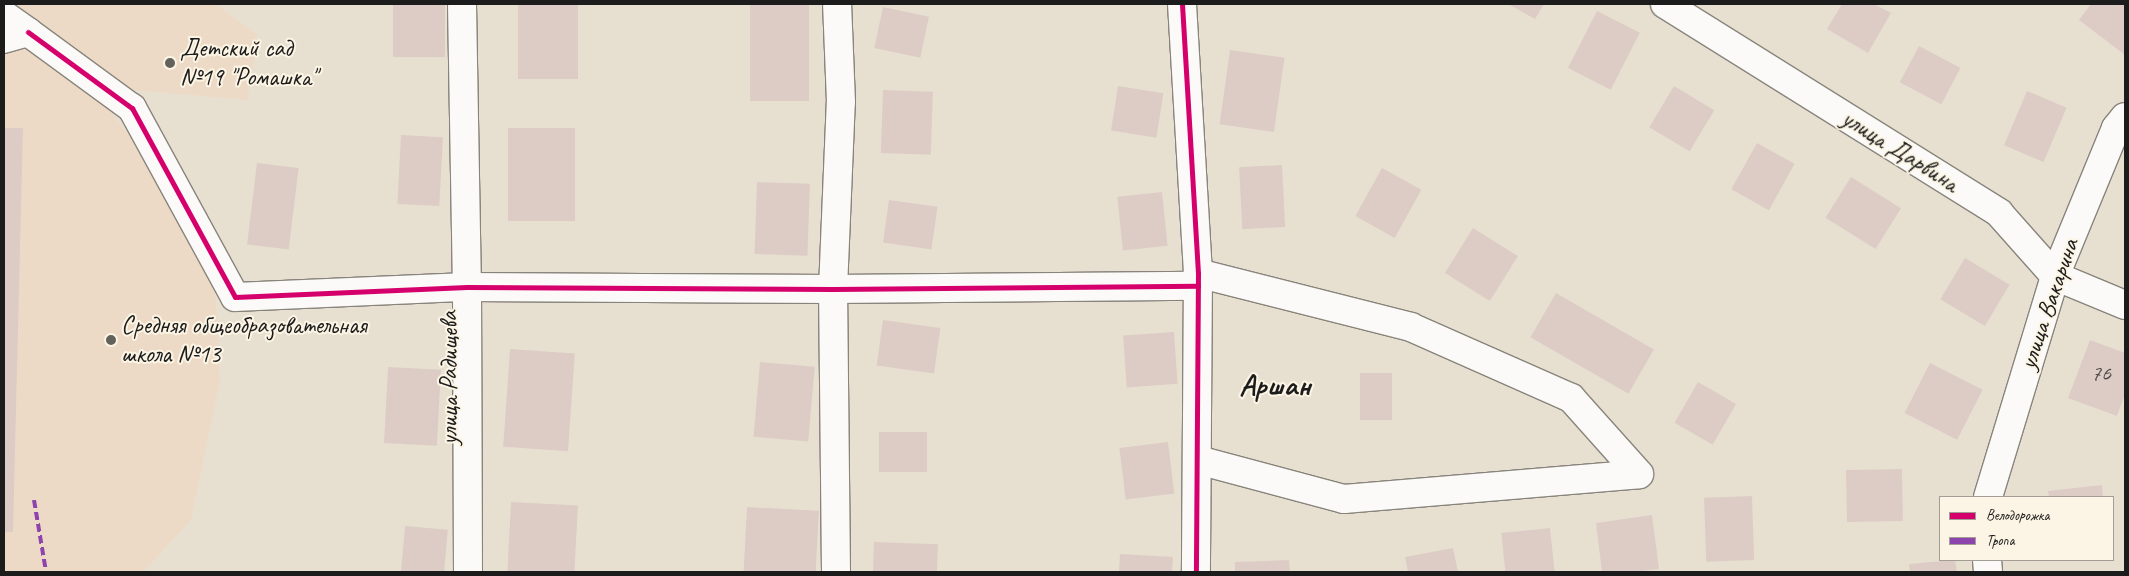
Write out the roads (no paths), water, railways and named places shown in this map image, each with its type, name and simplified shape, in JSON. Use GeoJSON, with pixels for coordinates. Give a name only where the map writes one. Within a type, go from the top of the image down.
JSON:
{"type":"FeatureCollection","features":[{"type":"Feature","properties":{"kind":"street","name":"улица Радищева"},"geometry":{"type":"LineString","coordinates":[[462,4],[468,287],[468,572]]}},
{"type":"Feature","properties":{"kind":"street"},"geometry":{"type":"LineString","coordinates":[[836,572],[834,289],[841,102],[837,4]]}},
{"type":"Feature","properties":{"kind":"street"},"geometry":{"type":"LineString","coordinates":[[1182,4],[1198,279],[1196,572]]}},
{"type":"Feature","properties":{"kind":"street","name":"улица Дарвина"},"geometry":{"type":"LineString","coordinates":[[1665,4],[1999,213],[2055,276],[2125,305]]}},
{"type":"Feature","properties":{"kind":"street"},"geometry":{"type":"LineString","coordinates":[[4,15],[16,35],[132,108],[235,297],[468,287],[834,289],[1198,279],[1410,327],[1571,398],[1639,474],[1344,499],[1198,460]]}},
{"type":"Feature","properties":{"kind":"street","name":"улица Вакарина"},"geometry":{"type":"LineString","coordinates":[[1988,496],[2055,276],[2116,128],[2125,117]]}},
{"type":"Feature","properties":{"kind":"place","name":"Детский сад №19 \"Ромашка\""},"geometry":{"type":"Point","coordinates":[170,63]}},
{"type":"Feature","properties":{"kind":"place","name":"Средняя общеобразовательная школа №13"},"geometry":{"type":"Point","coordinates":[111,340]}},
{"type":"Feature","properties":{"kind":"district","name":"Аршан"},"geometry":{"type":"Point","coordinates":[1275,385]}}]}
